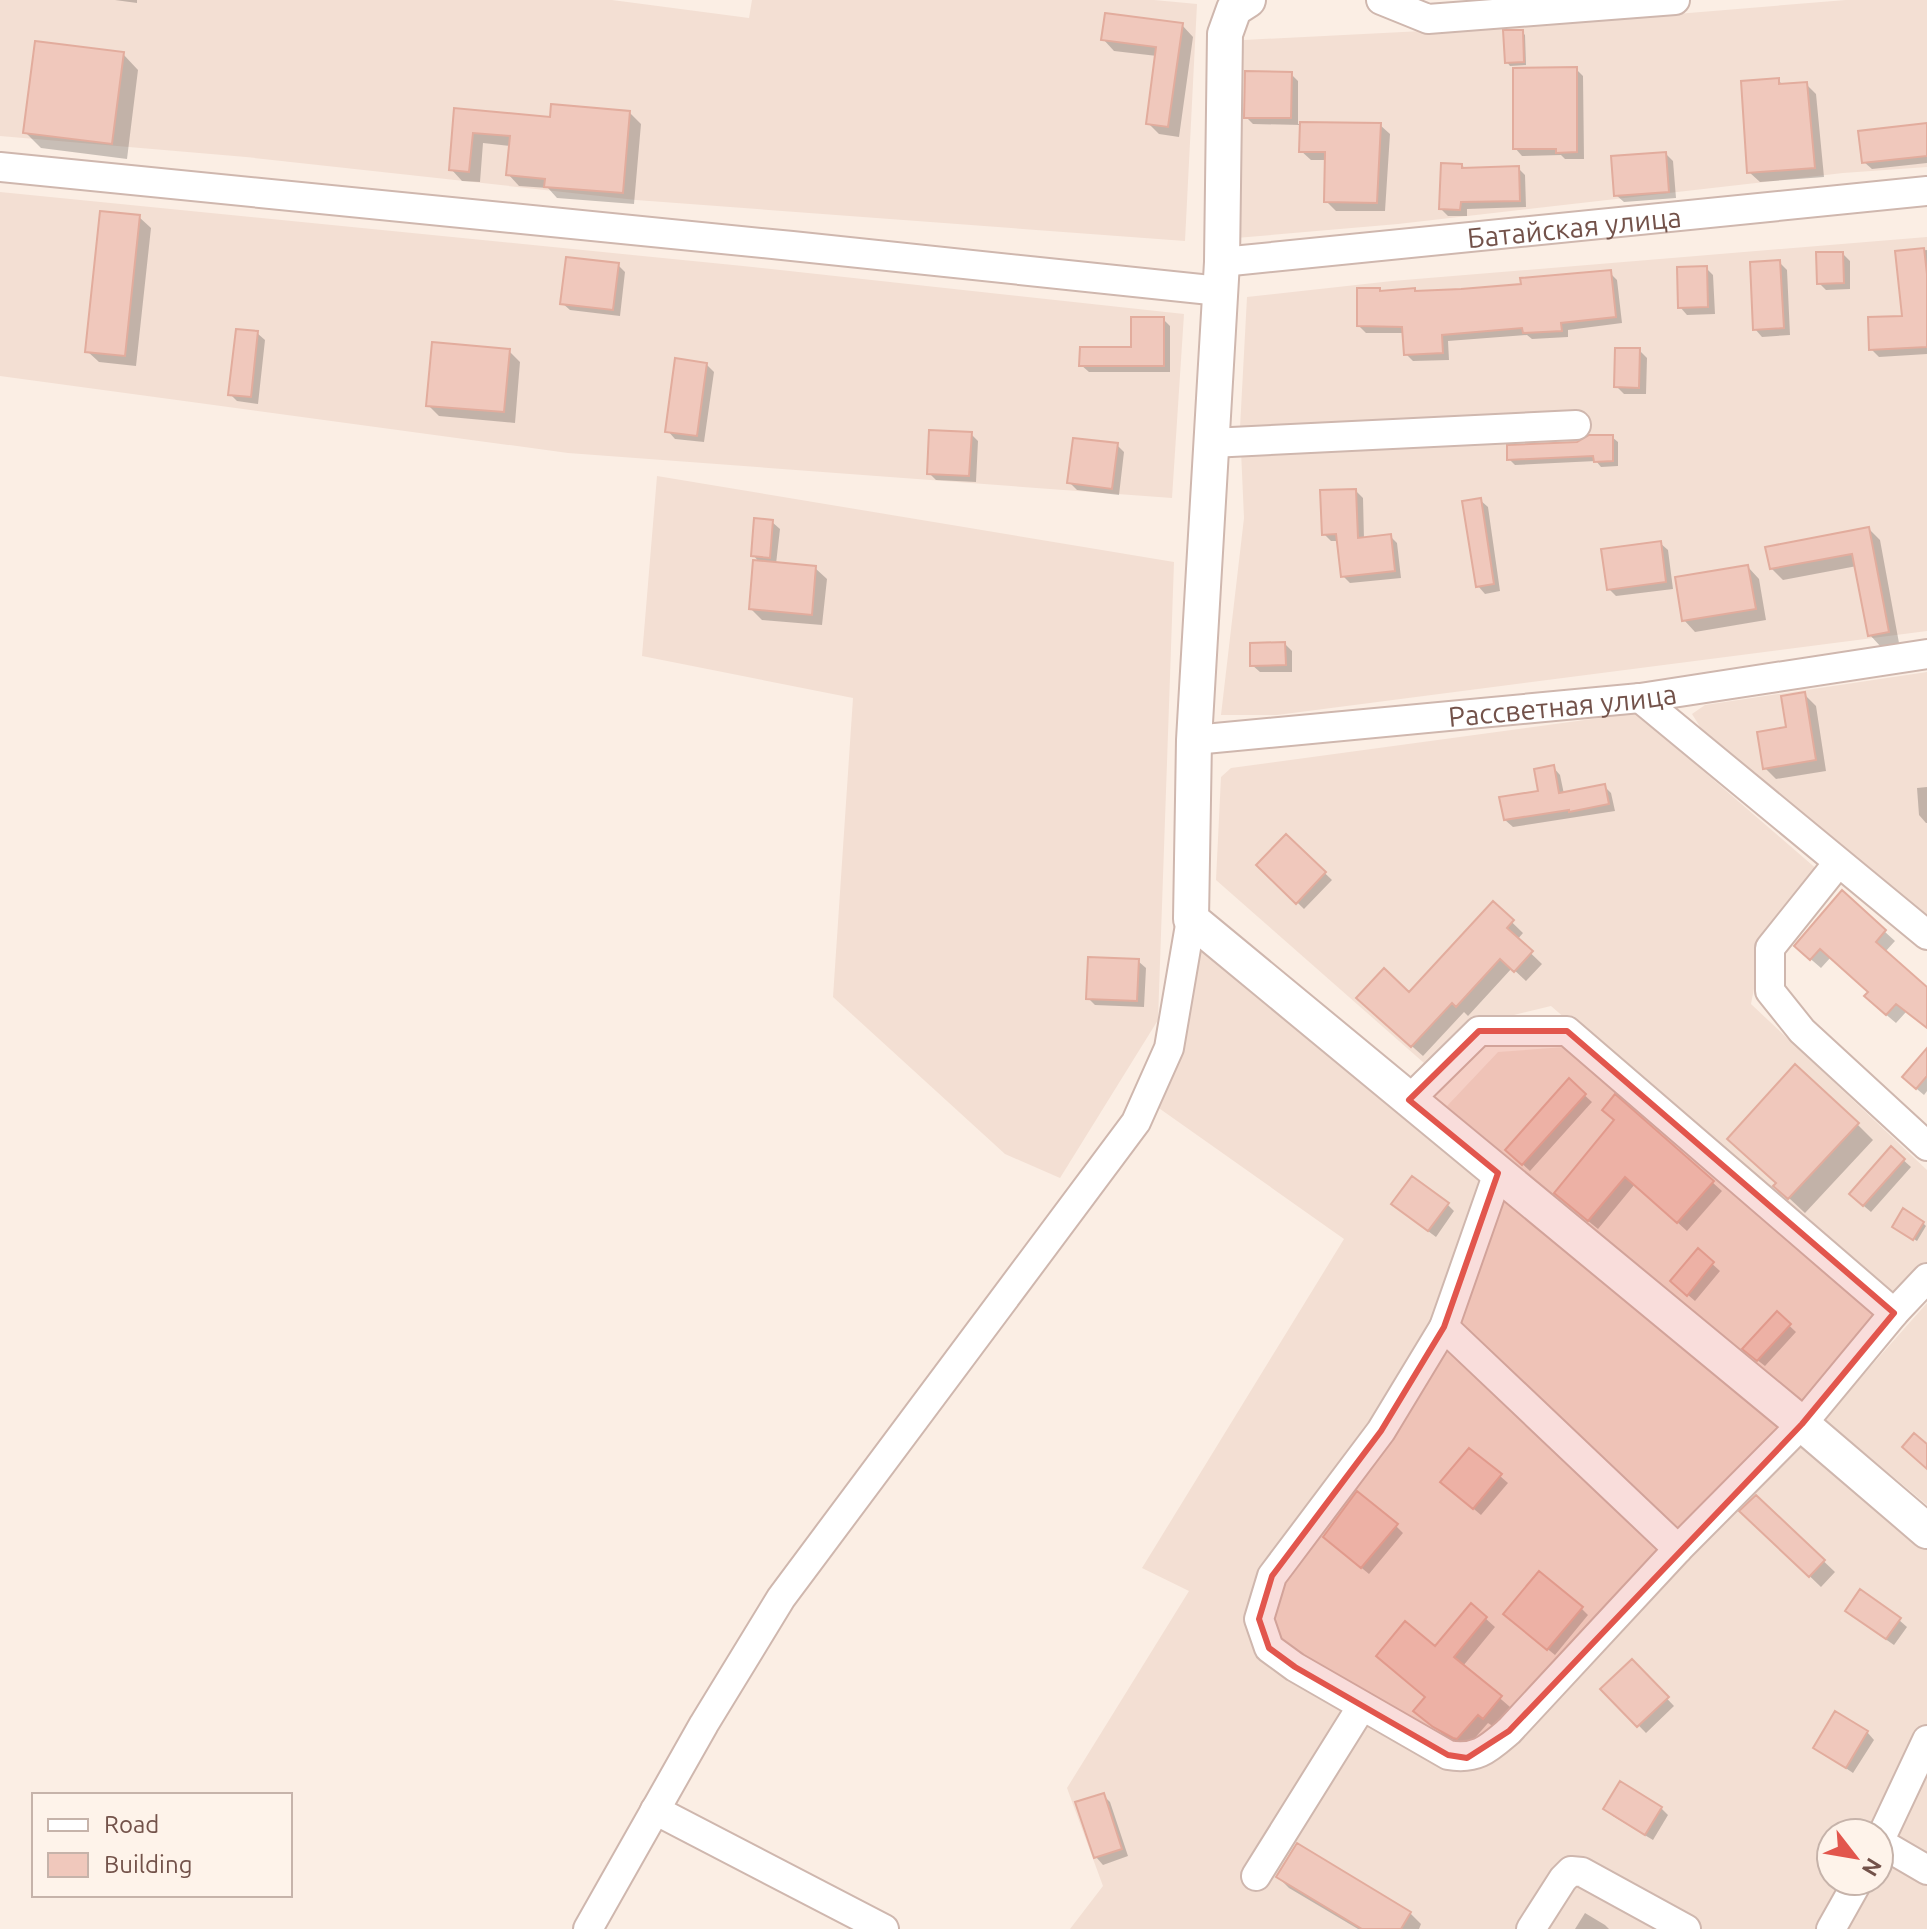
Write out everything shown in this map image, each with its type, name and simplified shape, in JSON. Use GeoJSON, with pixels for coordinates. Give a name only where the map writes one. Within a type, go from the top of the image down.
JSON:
{"type":"FeatureCollection","features":[{"type":"Feature","properties":{"kind":"street"},"geometry":{"type":"LineString","coordinates":[[588,1929],[704,1724],[781,1598],[1136,1122],[1169,1048],[1191,919],[1194,740],[1221,277],[1225,34],[1234,9],[1248,0]]}},
{"type":"Feature","properties":{"kind":"street"},"geometry":{"type":"LineString","coordinates":[[1381,0],[1428,19],[1675,0]]}},
{"type":"Feature","properties":{"kind":"street","name":"Батайская улица"},"geometry":{"type":"LineString","coordinates":[[0,167],[792,246],[1221,277],[1927,191]]}},
{"type":"Feature","properties":{"kind":"street"},"geometry":{"type":"LineString","coordinates":[[1211,443],[1576,425]]}},
{"type":"Feature","properties":{"kind":"street","name":"Рассветная улица"},"geometry":{"type":"LineString","coordinates":[[1194,740],[1640,698],[1927,654]]}},
{"type":"Feature","properties":{"kind":"street"},"geometry":{"type":"LineString","coordinates":[[1640,698],[1927,935]]}},
{"type":"Feature","properties":{"kind":"street"},"geometry":{"type":"LineString","coordinates":[[1838,863],[1770,948],[1770,991],[1802,1031],[1927,1146]]}},
{"type":"Feature","properties":{"kind":"street"},"geometry":{"type":"LineString","coordinates":[[1191,919],[1927,1531]]}},
{"type":"Feature","properties":{"kind":"street"},"geometry":{"type":"LineString","coordinates":[[1409,1100],[1479,1031],[1567,1031],[1894,1313]]}},
{"type":"Feature","properties":{"kind":"street"},"geometry":{"type":"LineString","coordinates":[[1498,1173],[1444,1327],[1381,1431],[1272,1576],[1259,1619],[1269,1648],[1295,1667],[1448,1755],[1467,1758],[1489,1748],[1509,1731],[1678,1549],[1802,1424],[1927,1278]]}},
{"type":"Feature","properties":{"kind":"street"},"geometry":{"type":"LineString","coordinates":[[1444,1327],[1678,1549]]}},
{"type":"Feature","properties":{"kind":"street"},"geometry":{"type":"LineString","coordinates":[[1256,1876],[1362,1706]]}},
{"type":"Feature","properties":{"kind":"street"},"geometry":{"type":"LineString","coordinates":[[1891,1817],[1927,1740]]}},
{"type":"Feature","properties":{"kind":"street"},"geometry":{"type":"LineString","coordinates":[[655,1810],[884,1929]]}},
{"type":"Feature","properties":{"kind":"street"},"geometry":{"type":"LineString","coordinates":[[1895,1851],[1927,1870]]}},
{"type":"Feature","properties":{"kind":"street"},"geometry":{"type":"LineString","coordinates":[[1531,1929],[1571,1871],[1582,1872],[1686,1929]]}},
{"type":"Feature","properties":{"kind":"street"},"geometry":{"type":"LineString","coordinates":[[1831,1929],[1849,1897]]}},
{"type":"Feature","properties":{"kind":"highlighted area"},"geometry":{"type":"Polygon","coordinates":[[[1479,1031],[1567,1031],[1894,1313],[1802,1424],[1509,1731],[1467,1758],[1448,1755],[1295,1667],[1269,1648],[1259,1619],[1272,1576],[1381,1431],[1444,1327],[1498,1173],[1409,1100],[1479,1031]]]}},
{"type":"Feature","properties":{"kind":"shaded area"},"geometry":{"type":"Polygon","coordinates":[[[0,0],[612,0],[749,18],[752,0],[1154,0],[1197,4],[1185,241],[636,200],[246,157],[0,136],[0,0]]]}},
{"type":"Feature","properties":{"kind":"shaded area"},"geometry":{"type":"Polygon","coordinates":[[[1846,0],[1927,0],[1927,167],[1843,173],[1398,224],[1236,238],[1237,92],[1244,40],[1543,25],[1846,0]]]}},
{"type":"Feature","properties":{"kind":"shaded area"},"geometry":{"type":"Polygon","coordinates":[[[0,192],[743,266],[1184,314],[1172,498],[568,453],[0,376],[0,192]]]}},
{"type":"Feature","properties":{"kind":"shaded area"},"geometry":{"type":"Polygon","coordinates":[[[1927,237],[1927,631],[1277,715],[1221,715],[1244,518],[1240,428],[1247,297],[1392,281],[1927,237]]]}},
{"type":"Feature","properties":{"kind":"shaded area"},"geometry":{"type":"Polygon","coordinates":[[[657,476],[1174,562],[1158,1020],[1060,1178],[1005,1154],[833,997],[853,698],[642,656],[657,476]]]}},
{"type":"Feature","properties":{"kind":"shaded area"},"geometry":{"type":"Polygon","coordinates":[[[1927,672],[1927,920],[1709,741],[1692,714],[1705,705],[1927,672]]]}},
{"type":"Feature","properties":{"kind":"shaded area"},"geometry":{"type":"Polygon","coordinates":[[[1636,713],[1819,871],[1762,947],[1751,1004],[1927,1170],[1927,1267],[1894,1303],[1551,1006],[1465,1027],[1424,1063],[1216,880],[1221,777],[1231,768],[1636,713]]]}},
{"type":"Feature","properties":{"kind":"shaded area"},"geometry":{"type":"Polygon","coordinates":[[[1191,919],[1927,1531],[1927,1929],[1070,1929],[1103,1886],[1067,1788],[1189,1591],[1142,1568],[1344,1239],[1146,1099],[1191,919]]]}},
{"type":"Feature","properties":{"kind":"shaded area"},"geometry":{"type":"Polygon","coordinates":[[[1564,1047],[1607,1079],[1884,1315],[1805,1404],[1447,1106],[1498,1052],[1564,1047]]]}},
{"type":"Feature","properties":{"kind":"shaded area"},"geometry":{"type":"Polygon","coordinates":[[[1927,1303],[1927,1505],[1824,1419],[1927,1303]]]}},
{"type":"Feature","properties":{"kind":"building"},"geometry":{"type":"Polygon","coordinates":[[[1105,13],[1183,23],[1168,127],[1146,124],[1156,47],[1101,40],[1105,13]]]}},
{"type":"Feature","properties":{"kind":"building"},"geometry":{"type":"Polygon","coordinates":[[[1503,30],[1523,30],[1524,62],[1505,63],[1503,30]]]}},
{"type":"Feature","properties":{"kind":"building"},"geometry":{"type":"Polygon","coordinates":[[[35,41],[124,52],[112,144],[23,133],[35,41]]]}},
{"type":"Feature","properties":{"kind":"building"},"geometry":{"type":"Polygon","coordinates":[[[1577,67],[1577,152],[1513,149],[1513,68],[1577,67]]]}},
{"type":"Feature","properties":{"kind":"building"},"geometry":{"type":"Polygon","coordinates":[[[1245,71],[1292,72],[1291,118],[1244,118],[1245,71]]]}},
{"type":"Feature","properties":{"kind":"building"},"geometry":{"type":"Polygon","coordinates":[[[1779,78],[1779,84],[1807,82],[1815,168],[1747,173],[1741,81],[1779,78]]]}},
{"type":"Feature","properties":{"kind":"building"},"geometry":{"type":"Polygon","coordinates":[[[551,104],[630,111],[623,193],[544,187],[545,179],[506,175],[510,136],[473,133],[469,172],[449,170],[454,108],[550,117],[551,104]]]}},
{"type":"Feature","properties":{"kind":"building"},"geometry":{"type":"Polygon","coordinates":[[[1300,122],[1381,123],[1377,203],[1324,202],[1325,152],[1299,152],[1300,122]]]}},
{"type":"Feature","properties":{"kind":"building"},"geometry":{"type":"Polygon","coordinates":[[[1927,123],[1927,156],[1862,163],[1858,131],[1927,123]]]}},
{"type":"Feature","properties":{"kind":"building"},"geometry":{"type":"Polygon","coordinates":[[[1666,152],[1669,192],[1614,196],[1611,156],[1666,152]]]}},
{"type":"Feature","properties":{"kind":"building"},"geometry":{"type":"Polygon","coordinates":[[[1441,163],[1462,164],[1462,168],[1519,166],[1520,201],[1461,202],[1460,210],[1439,209],[1441,163]]]}},
{"type":"Feature","properties":{"kind":"building"},"geometry":{"type":"Polygon","coordinates":[[[100,211],[140,215],[125,356],[85,352],[100,211]]]}},
{"type":"Feature","properties":{"kind":"building"},"geometry":{"type":"Polygon","coordinates":[[[1924,248],[1927,347],[1869,350],[1868,317],[1902,316],[1895,251],[1924,248]]]}},
{"type":"Feature","properties":{"kind":"building"},"geometry":{"type":"Polygon","coordinates":[[[1816,252],[1843,252],[1844,283],[1817,284],[1816,252]]]}},
{"type":"Feature","properties":{"kind":"building"},"geometry":{"type":"Polygon","coordinates":[[[566,257],[619,263],[613,310],[560,304],[566,257]]]}},
{"type":"Feature","properties":{"kind":"building"},"geometry":{"type":"Polygon","coordinates":[[[1780,260],[1784,328],[1753,330],[1750,262],[1780,260]]]}},
{"type":"Feature","properties":{"kind":"building"},"geometry":{"type":"Polygon","coordinates":[[[1707,266],[1708,307],[1678,308],[1677,267],[1707,266]]]}},
{"type":"Feature","properties":{"kind":"building"},"geometry":{"type":"Polygon","coordinates":[[[1611,270],[1616,317],[1561,323],[1562,331],[1523,333],[1522,328],[1442,335],[1443,353],[1404,355],[1402,327],[1357,326],[1357,288],[1380,288],[1380,291],[1461,289],[1521,284],[1520,278],[1611,270]]]}},
{"type":"Feature","properties":{"kind":"building"},"geometry":{"type":"Polygon","coordinates":[[[1131,317],[1164,317],[1164,366],[1079,366],[1080,347],[1131,347],[1131,317]]]}},
{"type":"Feature","properties":{"kind":"building"},"geometry":{"type":"Polygon","coordinates":[[[236,329],[258,331],[251,397],[228,395],[236,329]]]}},
{"type":"Feature","properties":{"kind":"building"},"geometry":{"type":"Polygon","coordinates":[[[432,342],[510,349],[504,412],[426,406],[432,342]]]}},
{"type":"Feature","properties":{"kind":"building"},"geometry":{"type":"Polygon","coordinates":[[[1615,348],[1640,348],[1639,388],[1614,387],[1615,348]]]}},
{"type":"Feature","properties":{"kind":"building"},"geometry":{"type":"Polygon","coordinates":[[[675,358],[707,363],[697,436],[665,432],[675,358]]]}},
{"type":"Feature","properties":{"kind":"building"},"geometry":{"type":"Polygon","coordinates":[[[929,430],[972,432],[969,476],[927,474],[929,430]]]}},
{"type":"Feature","properties":{"kind":"building"},"geometry":{"type":"Polygon","coordinates":[[[1589,435],[1613,435],[1613,461],[1594,462],[1593,456],[1507,460],[1507,445],[1577,442],[1589,435]]]}},
{"type":"Feature","properties":{"kind":"building"},"geometry":{"type":"Polygon","coordinates":[[[1073,438],[1118,443],[1112,489],[1067,483],[1073,438]]]}},
{"type":"Feature","properties":{"kind":"building"},"geometry":{"type":"Polygon","coordinates":[[[1356,489],[1358,538],[1391,534],[1395,571],[1341,577],[1336,534],[1322,535],[1320,490],[1356,489]]]}},
{"type":"Feature","properties":{"kind":"building"},"geometry":{"type":"Polygon","coordinates":[[[1481,498],[1494,584],[1476,587],[1462,501],[1481,498]]]}},
{"type":"Feature","properties":{"kind":"building"},"geometry":{"type":"Polygon","coordinates":[[[754,518],[773,520],[770,558],[751,556],[754,518]]]}},
{"type":"Feature","properties":{"kind":"building"},"geometry":{"type":"Polygon","coordinates":[[[1869,527],[1889,632],[1868,636],[1852,554],[1770,569],[1765,547],[1869,527]]]}},
{"type":"Feature","properties":{"kind":"building"},"geometry":{"type":"Polygon","coordinates":[[[1661,541],[1666,582],[1607,590],[1601,549],[1661,541]]]}},
{"type":"Feature","properties":{"kind":"building"},"geometry":{"type":"Polygon","coordinates":[[[753,560],[816,566],[812,615],[749,609],[753,560]]]}},
{"type":"Feature","properties":{"kind":"building"},"geometry":{"type":"Polygon","coordinates":[[[1748,565],[1756,609],[1682,621],[1675,577],[1748,565]]]}},
{"type":"Feature","properties":{"kind":"building"},"geometry":{"type":"Polygon","coordinates":[[[1285,642],[1286,665],[1250,666],[1250,643],[1285,642]]]}},
{"type":"Feature","properties":{"kind":"building"},"geometry":{"type":"Polygon","coordinates":[[[1805,692],[1816,760],[1763,769],[1757,732],[1786,727],[1781,696],[1805,692]]]}},
{"type":"Feature","properties":{"kind":"building"},"geometry":{"type":"Polygon","coordinates":[[[1554,765],[1559,793],[1605,784],[1609,804],[1504,820],[1499,797],[1538,791],[1534,769],[1554,765]]]}},
{"type":"Feature","properties":{"kind":"building"},"geometry":{"type":"Polygon","coordinates":[[[1286,834],[1326,872],[1296,904],[1256,865],[1286,834]]]}},
{"type":"Feature","properties":{"kind":"building"},"geometry":{"type":"Polygon","coordinates":[[[1842,890],[1886,930],[1876,942],[1927,987],[1927,1028],[1896,1004],[1886,1015],[1864,996],[1868,992],[1820,949],[1810,960],[1794,946],[1842,890]]]}},
{"type":"Feature","properties":{"kind":"building"},"geometry":{"type":"Polygon","coordinates":[[[1493,901],[1514,920],[1507,928],[1533,951],[1514,972],[1500,959],[1456,1007],[1452,1003],[1411,1047],[1356,998],[1384,968],[1409,992],[1493,901]]]}},
{"type":"Feature","properties":{"kind":"building"},"geometry":{"type":"Polygon","coordinates":[[[1088,957],[1139,959],[1137,1001],[1086,999],[1088,957]]]}},
{"type":"Feature","properties":{"kind":"building"},"geometry":{"type":"Polygon","coordinates":[[[1927,1048],[1927,1076],[1916,1089],[1902,1077],[1927,1048]]]}},
{"type":"Feature","properties":{"kind":"building"},"geometry":{"type":"Polygon","coordinates":[[[1795,1064],[1859,1123],[1788,1199],[1773,1186],[1776,1183],[1727,1139],[1795,1064]]]}},
{"type":"Feature","properties":{"kind":"building"},"geometry":{"type":"Polygon","coordinates":[[[1569,1078],[1586,1094],[1522,1165],[1505,1150],[1569,1078]]]}},
{"type":"Feature","properties":{"kind":"building"},"geometry":{"type":"Polygon","coordinates":[[[1615,1094],[1714,1181],[1677,1223],[1625,1177],[1588,1221],[1554,1193],[1614,1120],[1602,1110],[1615,1094]]]}},
{"type":"Feature","properties":{"kind":"building"},"geometry":{"type":"Polygon","coordinates":[[[1891,1146],[1905,1159],[1863,1206],[1849,1194],[1891,1146]]]}},
{"type":"Feature","properties":{"kind":"building"},"geometry":{"type":"Polygon","coordinates":[[[1412,1176],[1449,1203],[1428,1231],[1391,1204],[1412,1176]]]}},
{"type":"Feature","properties":{"kind":"building"},"geometry":{"type":"Polygon","coordinates":[[[1903,1208],[1924,1222],[1913,1240],[1892,1227],[1903,1208]]]}},
{"type":"Feature","properties":{"kind":"building"},"geometry":{"type":"Polygon","coordinates":[[[1698,1248],[1714,1262],[1687,1296],[1670,1281],[1698,1248]]]}},
{"type":"Feature","properties":{"kind":"building"},"geometry":{"type":"Polygon","coordinates":[[[1777,1311],[1791,1324],[1757,1361],[1742,1349],[1777,1311]]]}},
{"type":"Feature","properties":{"kind":"building"},"geometry":{"type":"Polygon","coordinates":[[[1914,1433],[1927,1444],[1927,1469],[1902,1447],[1914,1433]]]}},
{"type":"Feature","properties":{"kind":"building"},"geometry":{"type":"Polygon","coordinates":[[[1469,1448],[1502,1474],[1473,1509],[1440,1482],[1469,1448]]]}},
{"type":"Feature","properties":{"kind":"building"},"geometry":{"type":"Polygon","coordinates":[[[1357,1491],[1398,1524],[1361,1568],[1323,1537],[1357,1491]]]}},
{"type":"Feature","properties":{"kind":"building"},"geometry":{"type":"Polygon","coordinates":[[[1756,1495],[1825,1560],[1809,1577],[1739,1511],[1756,1495]]]}},
{"type":"Feature","properties":{"kind":"building"},"geometry":{"type":"Polygon","coordinates":[[[1539,1571],[1583,1607],[1547,1650],[1503,1614],[1539,1571]]]}},
{"type":"Feature","properties":{"kind":"building"},"geometry":{"type":"Polygon","coordinates":[[[1860,1589],[1901,1618],[1886,1639],[1845,1611],[1860,1589]]]}},
{"type":"Feature","properties":{"kind":"building"},"geometry":{"type":"Polygon","coordinates":[[[1471,1603],[1487,1617],[1454,1657],[1502,1696],[1483,1719],[1478,1715],[1457,1739],[1433,1727],[1413,1711],[1425,1697],[1376,1656],[1405,1621],[1435,1646],[1471,1603]]]}},
{"type":"Feature","properties":{"kind":"building"},"geometry":{"type":"Polygon","coordinates":[[[1632,1659],[1669,1697],[1637,1727],[1600,1689],[1632,1659]]]}},
{"type":"Feature","properties":{"kind":"building"},"geometry":{"type":"Polygon","coordinates":[[[1835,1711],[1868,1731],[1846,1768],[1813,1748],[1835,1711]]]}},
{"type":"Feature","properties":{"kind":"building"},"geometry":{"type":"Polygon","coordinates":[[[1620,1781],[1662,1807],[1645,1835],[1603,1809],[1620,1781]]]}},
{"type":"Feature","properties":{"kind":"building"},"geometry":{"type":"Polygon","coordinates":[[[1104,1793],[1122,1849],[1094,1858],[1075,1802],[1104,1793]]]}},
{"type":"Feature","properties":{"kind":"building"},"geometry":{"type":"Polygon","coordinates":[[[1297,1843],[1411,1912],[1401,1929],[1362,1929],[1276,1877],[1297,1843]]]}}]}
